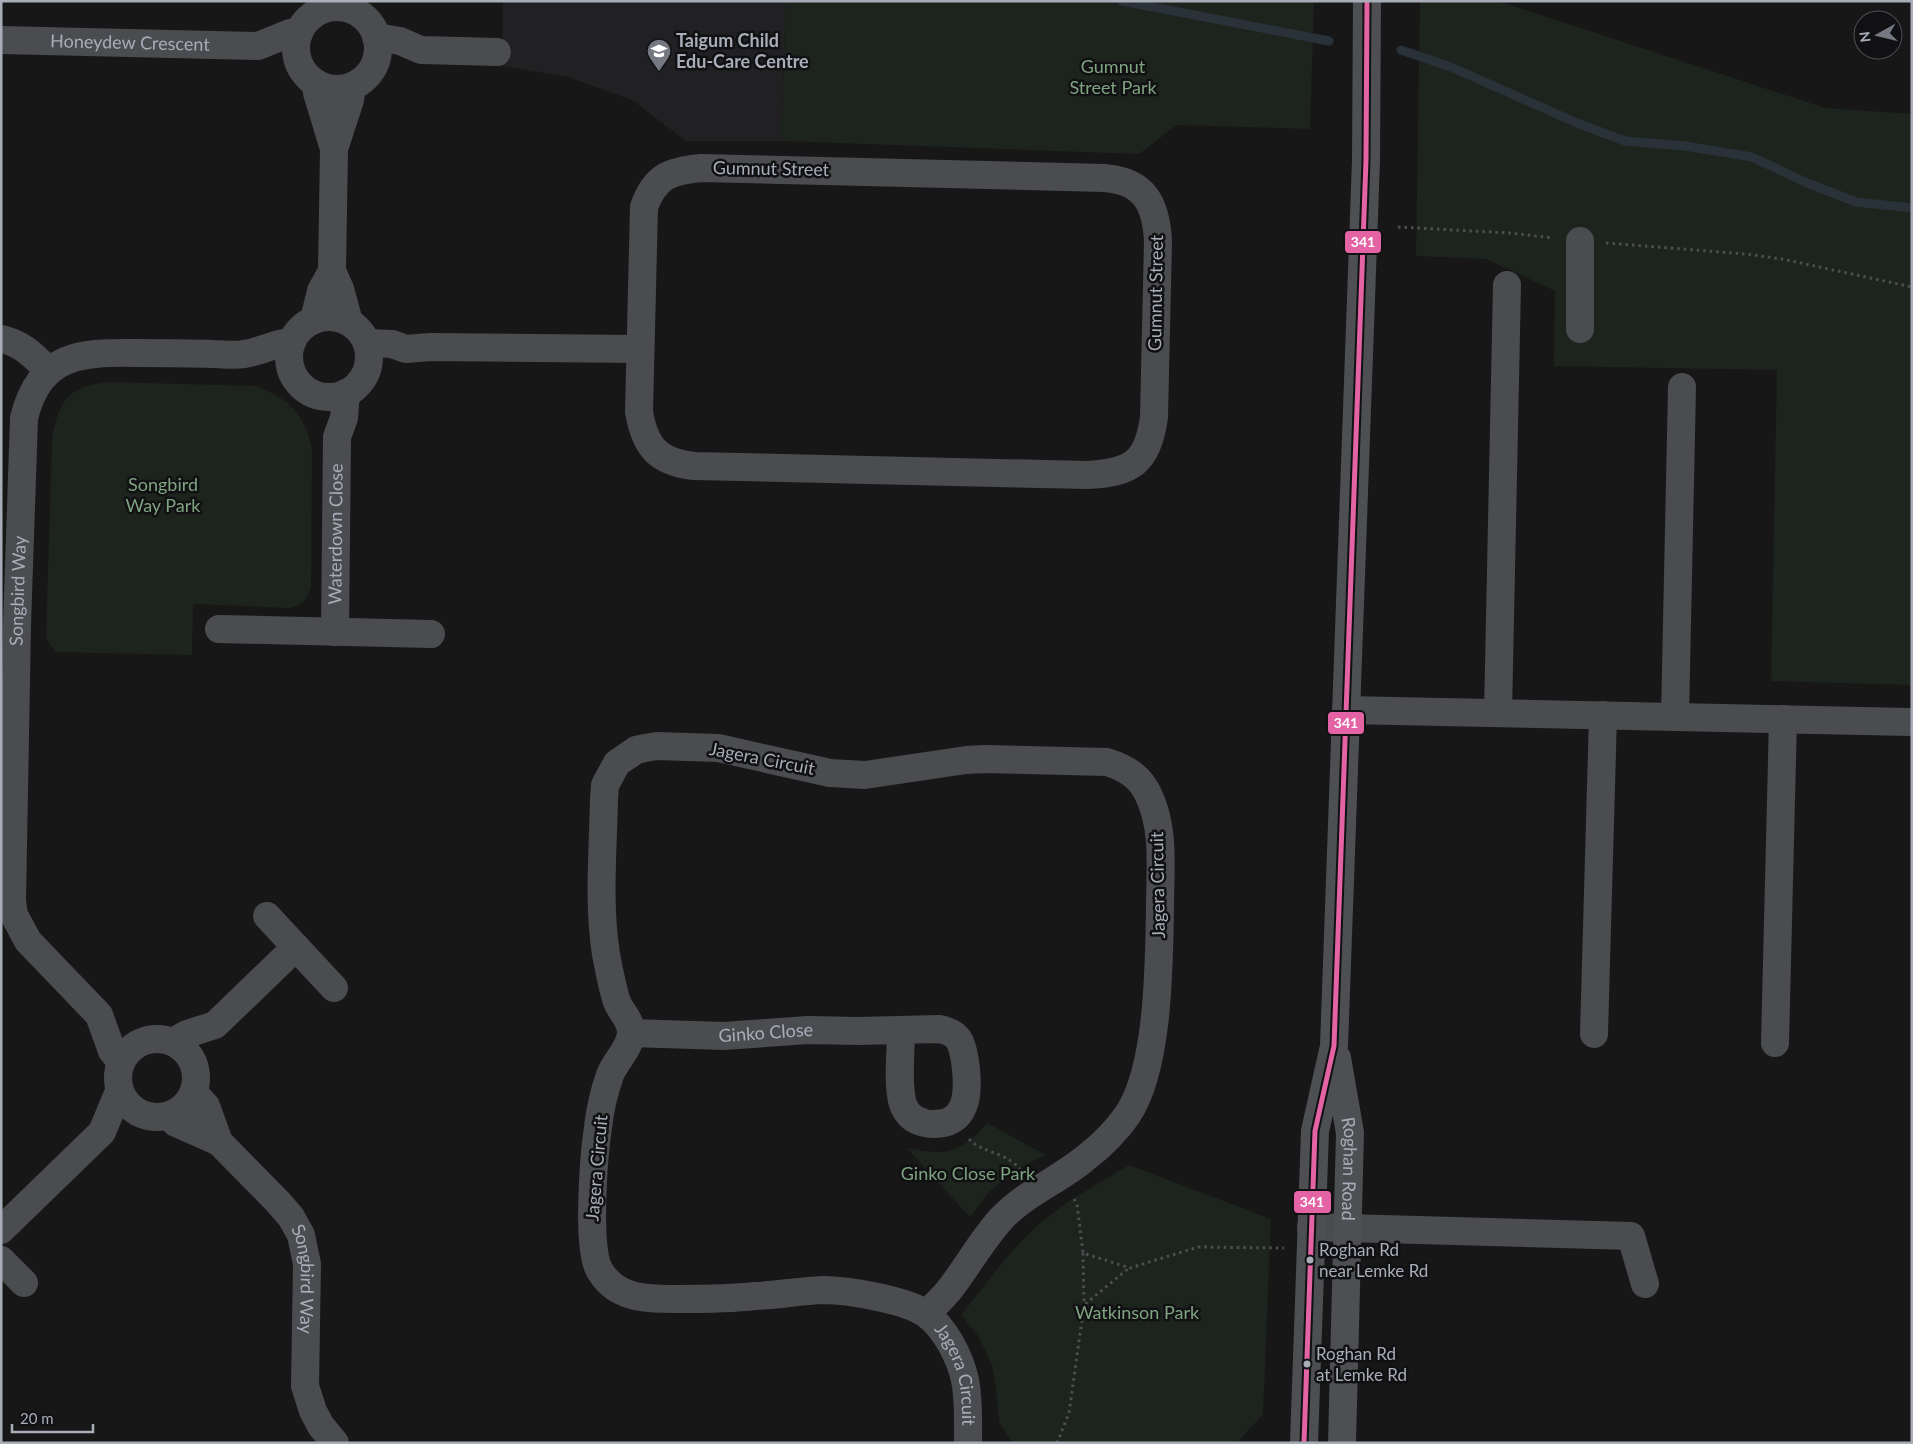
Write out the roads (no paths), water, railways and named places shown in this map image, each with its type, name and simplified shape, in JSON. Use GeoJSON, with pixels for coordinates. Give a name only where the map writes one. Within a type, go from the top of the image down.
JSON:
{"type":"FeatureCollection","features":[{"type":"Feature","properties":{"kind":"main road","name":"Roghan Road"},"geometry":{"type":"LineString","coordinates":[[1304,1443],[1315,1131],[1334,1046],[1366,160],[1367,1]]}},
{"type":"Feature","properties":{"kind":"main road","name":"Roghan Road"},"geometry":{"type":"LineString","coordinates":[[1334,1046],[1350,1133],[1342,1443]]}},
{"type":"Feature","properties":{"kind":"street"},"geometry":{"type":"LineString","coordinates":[[321,6],[333,8],[356,7],[366,19],[376,50],[370,73],[352,87],[340,90],[316,84],[308,78],[298,62],[296,42],[299,33],[304,24],[321,6]]}},
{"type":"Feature","properties":{"kind":"street","name":"Honeydew Crescent"},"geometry":{"type":"LineString","coordinates":[[1,40],[258,46],[290,33],[299,33]]}},
{"type":"Feature","properties":{"kind":"street"},"geometry":{"type":"LineString","coordinates":[[376,50],[400,41],[421,50],[497,52]]}},
{"type":"Feature","properties":{"kind":"street","name":"Honeydew Crescent"},"geometry":{"type":"LineString","coordinates":[[258,46],[284,60],[298,62]]}},
{"type":"Feature","properties":{"kind":"street"},"geometry":{"type":"LineString","coordinates":[[316,84],[334,149]]}},
{"type":"Feature","properties":{"kind":"street"},"geometry":{"type":"LineString","coordinates":[[349,322],[340,289],[332,271],[334,149],[350,100],[352,87]]}},
{"type":"Feature","properties":{"kind":"street","name":"Gumnut Street"},"geometry":{"type":"LineString","coordinates":[[701,168],[1119,179],[1138,188],[1151,205],[1155,215],[1158,240],[1152,432],[1148,446],[1142,456],[1132,465],[1119,472],[1087,475],[694,466],[678,464],[656,453],[648,443],[642,426],[639,412],[640,349],[644,207],[648,195],[655,184],[664,176],[674,172],[701,168]]}},
{"type":"Feature","properties":{"kind":"street"},"geometry":{"type":"LineString","coordinates":[[1580,241],[1580,330]]}},
{"type":"Feature","properties":{"kind":"street"},"geometry":{"type":"LineString","coordinates":[[314,320],[321,291],[332,271]]}},
{"type":"Feature","properties":{"kind":"street"},"geometry":{"type":"LineString","coordinates":[[1498,713],[1507,285]]}},
{"type":"Feature","properties":{"kind":"street"},"geometry":{"type":"LineString","coordinates":[[326,317],[338,318],[349,322],[356,328],[368,353],[365,374],[357,385],[333,394],[311,392],[295,378],[292,355],[305,325],[314,320],[326,317]]}},
{"type":"Feature","properties":{"kind":"street"},"geometry":{"type":"LineString","coordinates":[[1,339],[12,341],[28,350],[49,372]]}},
{"type":"Feature","properties":{"kind":"street"},"geometry":{"type":"LineString","coordinates":[[368,353],[392,344],[406,349],[430,347],[640,349]]}},
{"type":"Feature","properties":{"kind":"street","name":"Songbird Way"},"geometry":{"type":"LineString","coordinates":[[160,1041],[99,1015],[28,941],[14,915],[11,888],[9,625],[24,418],[33,392],[49,372],[70,359],[93,353],[244,354],[278,367],[292,355]]}},
{"type":"Feature","properties":{"kind":"street"},"geometry":{"type":"LineString","coordinates":[[1675,717],[1682,387]]}},
{"type":"Feature","properties":{"kind":"street","name":"Waterdown Close"},"geometry":{"type":"LineString","coordinates":[[333,394],[344,418],[337,437],[335,632]]}},
{"type":"Feature","properties":{"kind":"street","name":"Waterdown Close"},"geometry":{"type":"LineString","coordinates":[[220,629],[431,634]]}},
{"type":"Feature","properties":{"kind":"street"},"geometry":{"type":"LineString","coordinates":[[1346,710],[1912,722]]}},
{"type":"Feature","properties":{"kind":"street"},"geometry":{"type":"LineString","coordinates":[[1594,1034],[1603,715]]}},
{"type":"Feature","properties":{"kind":"street"},"geometry":{"type":"LineString","coordinates":[[1775,1042],[1783,719]]}},
{"type":"Feature","properties":{"kind":"street","name":"Jagera Circuit"},"geometry":{"type":"LineString","coordinates":[[926,1314],[948,1292],[1000,1220],[1016,1205],[1083,1161],[1101,1145],[1119,1127],[1139,1093],[1147,1063],[1156,996],[1159,952],[1161,848],[1158,827],[1149,795],[1132,772],[1107,762],[984,759],[865,775],[848,775],[830,773],[718,748],[656,746],[636,750],[617,763],[605,785],[602,866],[603,928],[616,998],[627,1020],[631,1034],[627,1048],[616,1062],[610,1075],[603,1099],[597,1135],[592,1240],[599,1271],[606,1279],[625,1293],[650,1299],[733,1298],[826,1290],[848,1292],[896,1302],[926,1314],[942,1331],[959,1360],[965,1379],[968,1443]]}},
{"type":"Feature","properties":{"kind":"street"},"geometry":{"type":"LineString","coordinates":[[267,916],[334,988]]}},
{"type":"Feature","properties":{"kind":"street"},"geometry":{"type":"LineString","coordinates":[[119,1091],[124,1100],[140,1114],[154,1118],[169,1116],[180,1111],[188,1103],[194,1080],[215,1025],[296,947]]}},
{"type":"Feature","properties":{"kind":"street","name":"Songbird Way"},"geometry":{"type":"LineString","coordinates":[[99,1015],[112,1051],[121,1062]]}},
{"type":"Feature","properties":{"kind":"street"},"geometry":{"type":"LineString","coordinates":[[1,1230],[102,1132],[119,1091],[118,1071],[127,1052],[136,1044],[160,1041],[215,1025]]}},
{"type":"Feature","properties":{"kind":"street","name":"Ginko Close"},"geometry":{"type":"LineString","coordinates":[[631,1034],[724,1036],[808,1030],[946,1030],[954,1034],[960,1042],[964,1055],[967,1081],[966,1095],[959,1116],[952,1120],[930,1125],[911,1118],[903,1103],[901,1088],[901,1031]]}},
{"type":"Feature","properties":{"kind":"street"},"geometry":{"type":"LineString","coordinates":[[160,1041],[183,1048],[190,1057],[194,1080]]}},
{"type":"Feature","properties":{"kind":"street","name":"Songbird Way"},"geometry":{"type":"LineString","coordinates":[[194,1080],[206,1106],[218,1142]]}},
{"type":"Feature","properties":{"kind":"street"},"geometry":{"type":"LineString","coordinates":[[102,1132],[128,1124],[140,1114]]}},
{"type":"Feature","properties":{"kind":"street","name":"Songbird Way"},"geometry":{"type":"LineString","coordinates":[[169,1116],[176,1123],[218,1142],[278,1202],[291,1217],[301,1235],[307,1264],[305,1386],[313,1411],[321,1426],[335,1442]]}},
{"type":"Feature","properties":{"kind":"street"},"geometry":{"type":"LineString","coordinates":[[1311,1227],[1631,1236],[1645,1284]]}},
{"type":"Feature","properties":{"kind":"street"},"geometry":{"type":"LineString","coordinates":[[1,1260],[24,1283]]}},
{"type":"Feature","properties":{"kind":"waterway"},"geometry":{"type":"LineString","coordinates":[[1122,1],[1329,41]]}},
{"type":"Feature","properties":{"kind":"waterway"},"geometry":{"type":"LineString","coordinates":[[1401,50],[1451,67],[1577,123],[1625,141],[1685,146],[1752,157],[1805,182],[1856,202],[1912,208]]}},
{"type":"Feature","properties":{"kind":"place","name":"Taigum Child Edu-Care Centre"},"geometry":{"type":"Point","coordinates":[659,72]}},
{"type":"Feature","properties":{"kind":"place","name":"Roghan Rd near Lemke Rd"},"geometry":{"type":"Point","coordinates":[1310,1260]}},
{"type":"Feature","properties":{"kind":"place","name":"Roghan Rd at Lemke Rd"},"geometry":{"type":"Point","coordinates":[1307,1364]}},
{"type":"Feature","properties":{"kind":"park label","name":"Gumnut Street Park"},"geometry":{"type":"Point","coordinates":[1113,77]}},
{"type":"Feature","properties":{"kind":"park label","name":"Songbird Way Park"},"geometry":{"type":"Point","coordinates":[163,495]}},
{"type":"Feature","properties":{"kind":"park label","name":"Ginko Close Park"},"geometry":{"type":"Point","coordinates":[968,1174]}},
{"type":"Feature","properties":{"kind":"park label","name":"Watkinson Park"},"geometry":{"type":"Point","coordinates":[1137,1313]}}]}
